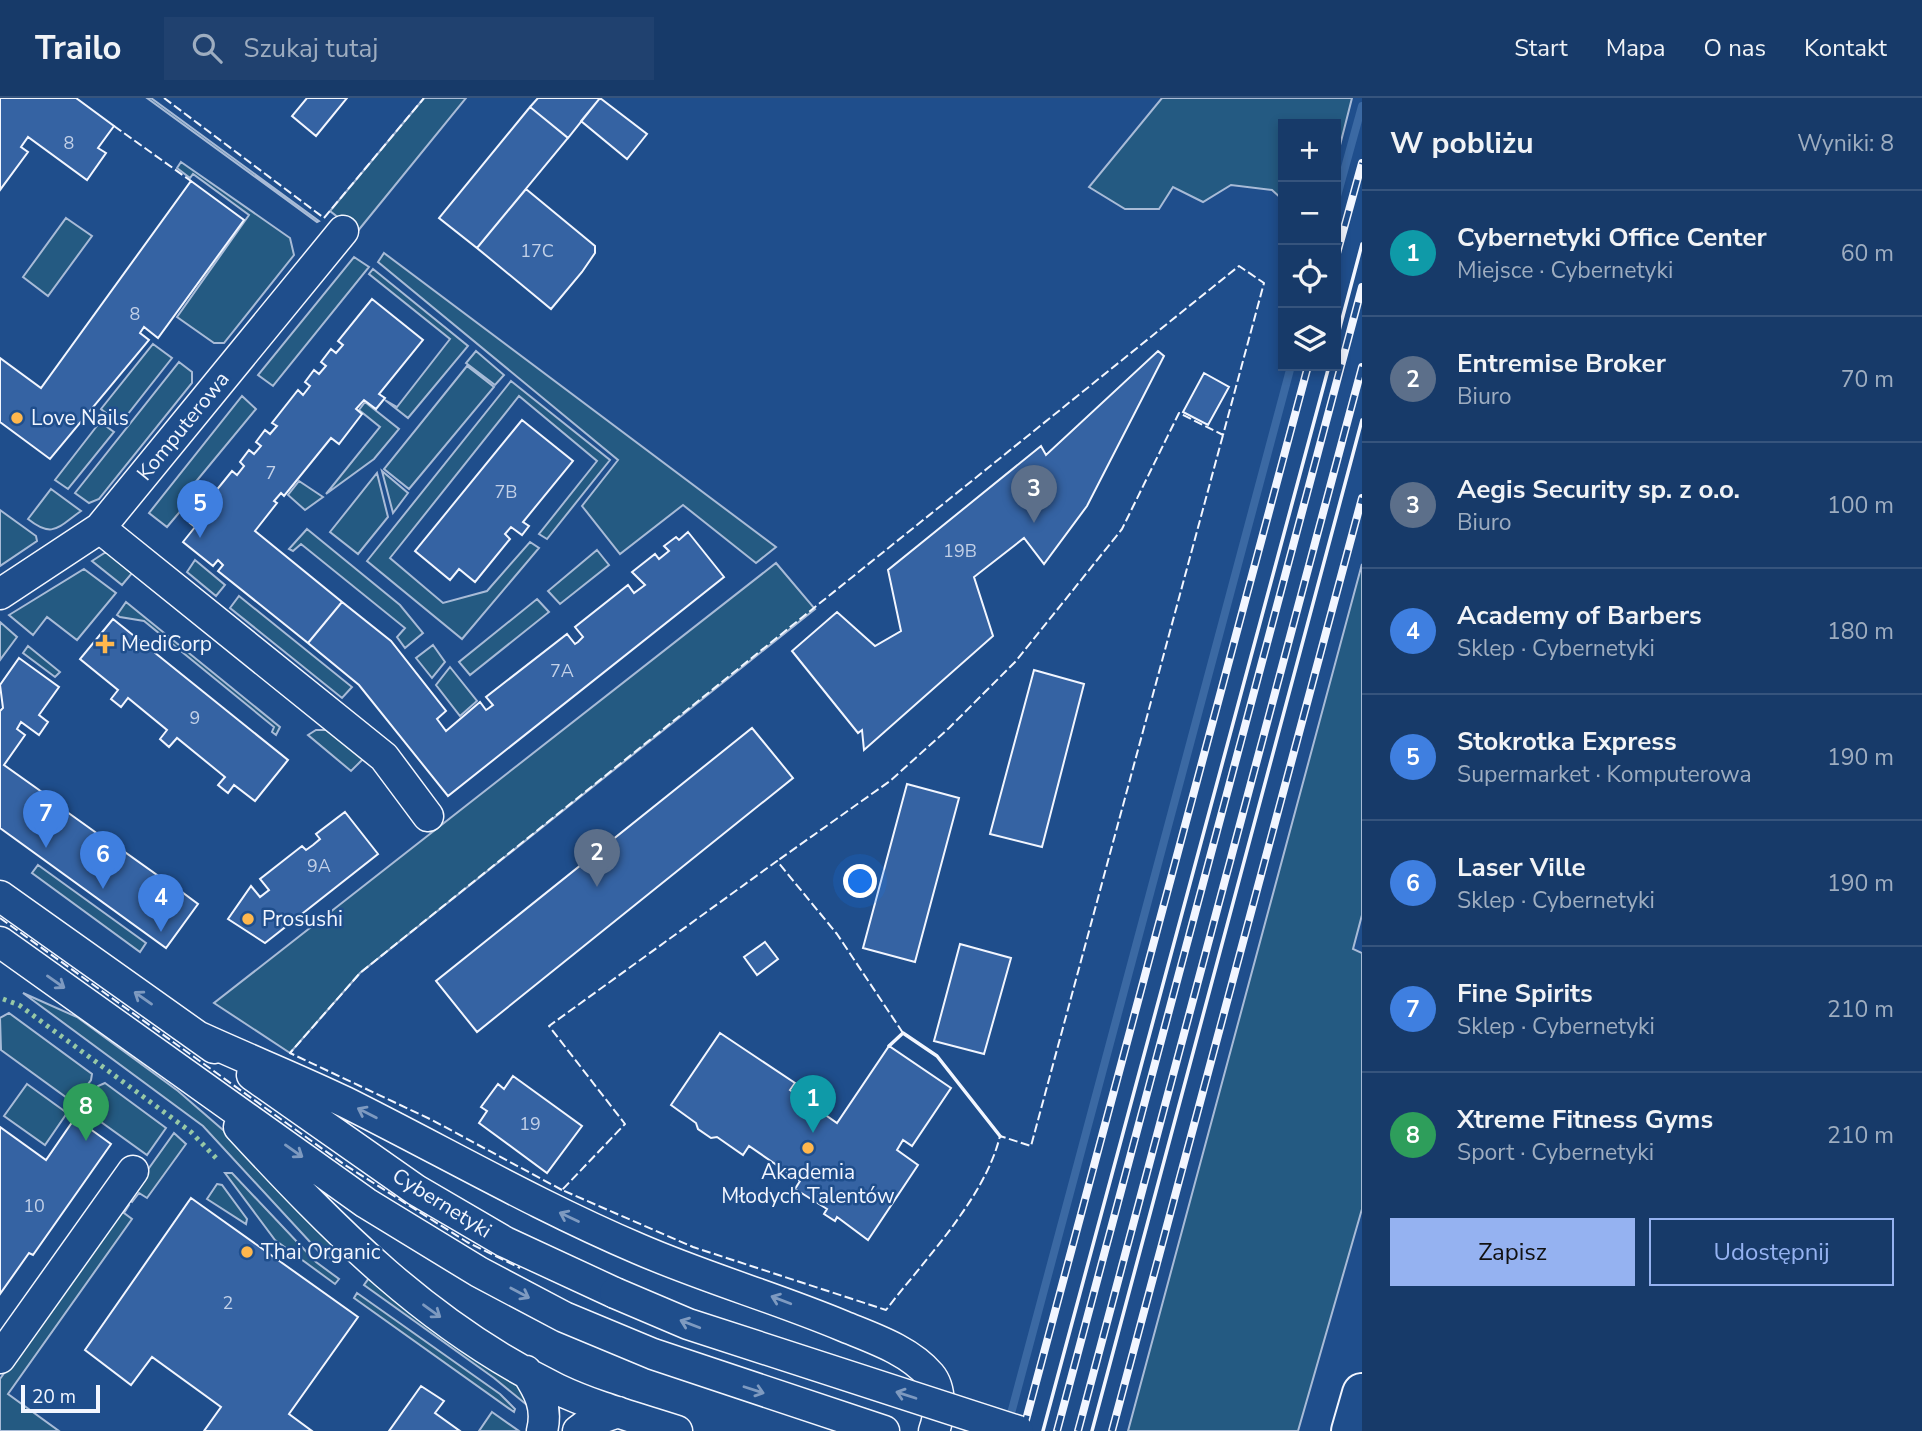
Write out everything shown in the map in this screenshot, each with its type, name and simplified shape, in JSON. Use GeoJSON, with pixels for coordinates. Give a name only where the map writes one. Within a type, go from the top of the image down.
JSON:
{"type":"FeatureCollection","features":[{"type":"Feature","properties":{"kind":"highway"},"geometry":{"type":"LineString","coordinates":[[1351,1431],[1362,1393]]}},
{"type":"Feature","properties":{"kind":"street","name":"Komputerowa"},"geometry":{"type":"LineString","coordinates":[[0,594],[100,527],[343,231]]}},
{"type":"Feature","properties":{"kind":"street"},"geometry":{"type":"LineString","coordinates":[[100,527],[384,757],[428,816]]}},
{"type":"Feature","properties":{"kind":"street","name":"Cybernetyki"},"geometry":{"type":"LineString","coordinates":[[0,897],[416,1189],[505,1242],[688,1324],[1018,1431]]}},
{"type":"Feature","properties":{"kind":"street","name":"Cybernetyki"},"geometry":{"type":"LineString","coordinates":[[0,942],[397,1223],[479,1272],[564,1317],[598,1331],[745,1387],[884,1431]]}},
{"type":"Feature","properties":{"kind":"street"},"geometry":{"type":"LineString","coordinates":[[199,1037],[335,1098],[494,1180],[639,1249],[709,1277],[777,1298],[893,1348],[930,1375],[938,1394],[934,1431]]}},
{"type":"Feature","properties":{"kind":"street","name":"Cybernetyki"},"geometry":{"type":"LineString","coordinates":[[198,1083],[349,1244],[427,1308],[560,1390],[677,1431]]}},
{"type":"Feature","properties":{"kind":"street"},"geometry":{"type":"LineString","coordinates":[[0,1358],[134,1171]]}},
{"type":"Feature","properties":{"kind":"street"},"geometry":{"type":"LineString","coordinates":[[526,1371],[541,1393],[545,1413],[542,1431]]}},
{"type":"Feature","properties":{"kind":"street"},"geometry":{"type":"LineString","coordinates":[[578,1431],[590,1422],[618,1412]]}},
{"type":"Feature","properties":{"kind":"shaded area"},"geometry":{"type":"Polygon","coordinates":[[[147,98],[151,98],[319,221],[317,222],[147,98]]]}},
{"type":"Feature","properties":{"kind":"shaded area"},"geometry":{"type":"Polygon","coordinates":[[[424,98],[466,98],[357,232],[330,211],[424,98]]]}},
{"type":"Feature","properties":{"kind":"shaded area"},"geometry":{"type":"Polygon","coordinates":[[[1162,98],[1352,98],[1341,141],[1341,119],[1278,119],[1278,195],[1272,190],[1231,185],[1203,202],[1173,187],[1159,209],[1125,209],[1089,187],[1162,98]]]}},
{"type":"Feature","properties":{"kind":"shaded area"},"geometry":{"type":"Polygon","coordinates":[[[181,162],[290,238],[294,255],[224,343],[214,343],[177,317],[249,215],[193,174],[190,178],[177,168],[181,162]]]}},
{"type":"Feature","properties":{"kind":"shaded area"},"geometry":{"type":"Polygon","coordinates":[[[66,218],[92,236],[48,296],[23,277],[66,218]]]}},
{"type":"Feature","properties":{"kind":"shaded area"},"geometry":{"type":"Polygon","coordinates":[[[384,253],[776,547],[756,563],[683,505],[620,554],[582,506],[618,460],[378,262],[384,253]]]}},
{"type":"Feature","properties":{"kind":"shaded area"},"geometry":{"type":"Polygon","coordinates":[[[354,257],[369,267],[273,386],[258,375],[354,257]]]}},
{"type":"Feature","properties":{"kind":"shaded area"},"geometry":{"type":"Polygon","coordinates":[[[373,269],[468,346],[408,418],[385,400],[397,407],[450,339],[369,274],[373,269]]]}},
{"type":"Feature","properties":{"kind":"shaded area"},"geometry":{"type":"Polygon","coordinates":[[[153,344],[172,358],[120,424],[101,409],[153,344]]]}},
{"type":"Feature","properties":{"kind":"shaded area"},"geometry":{"type":"Polygon","coordinates":[[[476,351],[504,375],[495,385],[466,363],[476,351]]]}},
{"type":"Feature","properties":{"kind":"shaded area"},"geometry":{"type":"Polygon","coordinates":[[[179,362],[192,372],[192,383],[99,499],[89,503],[75,493],[179,362]]]}},
{"type":"Feature","properties":{"kind":"shaded area"},"geometry":{"type":"Polygon","coordinates":[[[467,366],[494,387],[409,489],[384,469],[467,366]]]}},
{"type":"Feature","properties":{"kind":"shaded area"},"geometry":{"type":"Polygon","coordinates":[[[511,381],[610,460],[547,539],[539,534],[597,461],[519,396],[390,558],[443,603],[487,591],[530,542],[539,548],[462,639],[367,561],[511,381]]]}},
{"type":"Feature","properties":{"kind":"shaded area"},"geometry":{"type":"Polygon","coordinates":[[[242,396],[256,409],[189,490],[194,495],[167,527],[149,513],[242,396]]]}},
{"type":"Feature","properties":{"kind":"shaded area"},"geometry":{"type":"Polygon","coordinates":[[[365,402],[399,429],[374,459],[326,494],[380,427],[359,410],[365,402]]]}},
{"type":"Feature","properties":{"kind":"shaded area"},"geometry":{"type":"Polygon","coordinates":[[[100,422],[114,432],[68,489],[55,480],[100,422]]]}},
{"type":"Feature","properties":{"kind":"shaded area"},"geometry":{"type":"Polygon","coordinates":[[[382,471],[408,493],[393,513],[382,471]]]}},
{"type":"Feature","properties":{"kind":"shaded area"},"geometry":{"type":"Polygon","coordinates":[[[377,473],[388,517],[358,554],[330,532],[377,473]]]}},
{"type":"Feature","properties":{"kind":"shaded area"},"geometry":{"type":"Polygon","coordinates":[[[299,481],[323,497],[305,510],[288,495],[299,481]]]}},
{"type":"Feature","properties":{"kind":"shaded area"},"geometry":{"type":"Polygon","coordinates":[[[51,489],[81,511],[55,529],[44,528],[28,519],[51,489]]]}},
{"type":"Feature","properties":{"kind":"shaded area"},"geometry":{"type":"Polygon","coordinates":[[[0,510],[36,536],[37,541],[0,566],[0,510]]]}},
{"type":"Feature","properties":{"kind":"shaded area"},"geometry":{"type":"Polygon","coordinates":[[[307,529],[400,605],[423,633],[405,648],[397,637],[405,628],[301,544],[293,551],[289,549],[307,529]]]}},
{"type":"Feature","properties":{"kind":"shaded area"},"geometry":{"type":"Polygon","coordinates":[[[597,550],[609,565],[560,604],[548,591],[597,550]]]}},
{"type":"Feature","properties":{"kind":"shaded area"},"geometry":{"type":"Polygon","coordinates":[[[106,552],[133,572],[122,585],[92,561],[106,552]]]}},
{"type":"Feature","properties":{"kind":"shaded area"},"geometry":{"type":"Polygon","coordinates":[[[195,560],[225,585],[216,596],[187,572],[195,560]]]}},
{"type":"Feature","properties":{"kind":"shaded area"},"geometry":{"type":"Polygon","coordinates":[[[776,563],[815,609],[360,973],[290,1053],[214,1003],[776,563]]]}},
{"type":"Feature","properties":{"kind":"shaded area"},"geometry":{"type":"Polygon","coordinates":[[[1362,564],[1362,915],[1353,949],[1362,953],[1362,1209],[1298,1431],[1128,1431],[1362,564]]]}},
{"type":"Feature","properties":{"kind":"shaded area"},"geometry":{"type":"Polygon","coordinates":[[[84,569],[116,593],[77,640],[47,617],[33,635],[9,615],[84,569]]]}},
{"type":"Feature","properties":{"kind":"shaded area"},"geometry":{"type":"Polygon","coordinates":[[[239,596],[352,687],[342,698],[230,608],[239,596]]]}},
{"type":"Feature","properties":{"kind":"shaded area"},"geometry":{"type":"Polygon","coordinates":[[[537,599],[549,612],[470,675],[459,662],[537,599]]]}},
{"type":"Feature","properties":{"kind":"shaded area"},"geometry":{"type":"Polygon","coordinates":[[[126,602],[280,727],[276,735],[272,732],[274,727],[144,621],[117,615],[126,602]]]}},
{"type":"Feature","properties":{"kind":"shaded area"},"geometry":{"type":"Polygon","coordinates":[[[0,622],[17,637],[0,660],[0,622]]]}},
{"type":"Feature","properties":{"kind":"shaded area"},"geometry":{"type":"Polygon","coordinates":[[[433,645],[445,662],[432,678],[416,658],[433,645]]]}},
{"type":"Feature","properties":{"kind":"shaded area"},"geometry":{"type":"Polygon","coordinates":[[[28,646],[60,672],[55,677],[23,653],[28,646]]]}},
{"type":"Feature","properties":{"kind":"shaded area"},"geometry":{"type":"Polygon","coordinates":[[[450,667],[477,701],[460,716],[436,685],[450,667]]]}},
{"type":"Feature","properties":{"kind":"shaded area"},"geometry":{"type":"Polygon","coordinates":[[[316,730],[327,730],[363,759],[351,771],[308,735],[316,730]]]}},
{"type":"Feature","properties":{"kind":"shaded area"},"geometry":{"type":"Polygon","coordinates":[[[38,865],[146,943],[140,952],[32,873],[38,865]]]}},
{"type":"Feature","properties":{"kind":"shaded area"},"geometry":{"type":"Polygon","coordinates":[[[23,993],[77,1017],[178,1091],[230,1136],[345,1255],[340,1260],[323,1256],[203,1126],[23,993]]]}},
{"type":"Feature","properties":{"kind":"shaded area"},"geometry":{"type":"Polygon","coordinates":[[[9,1013],[92,1074],[91,1080],[74,1103],[1,1050],[0,1018],[9,1013]]]}},
{"type":"Feature","properties":{"kind":"shaded area"},"geometry":{"type":"Polygon","coordinates":[[[105,1083],[166,1128],[147,1155],[83,1109],[98,1086],[105,1083]]]}},
{"type":"Feature","properties":{"kind":"shaded area"},"geometry":{"type":"Polygon","coordinates":[[[27,1084],[67,1113],[45,1145],[4,1116],[27,1084]]]}},
{"type":"Feature","properties":{"kind":"shaded area"},"geometry":{"type":"Polygon","coordinates":[[[174,1133],[186,1144],[147,1198],[139,1193],[132,1202],[127,1199],[174,1133]]]}},
{"type":"Feature","properties":{"kind":"shaded area"},"geometry":{"type":"Polygon","coordinates":[[[225,1173],[232,1173],[316,1262],[339,1279],[335,1284],[275,1240],[225,1173]]]}},
{"type":"Feature","properties":{"kind":"shaded area"},"geometry":{"type":"Polygon","coordinates":[[[217,1184],[222,1185],[247,1219],[246,1224],[207,1199],[217,1184]]]}},
{"type":"Feature","properties":{"kind":"shaded area"},"geometry":{"type":"Polygon","coordinates":[[[125,1202],[129,1205],[124,1213],[132,1219],[8,1394],[59,1431],[0,1431],[0,1379],[125,1202]]]}},
{"type":"Feature","properties":{"kind":"shaded area"},"geometry":{"type":"Polygon","coordinates":[[[369,1278],[513,1378],[538,1414],[494,1378],[364,1285],[369,1278]]]}},
{"type":"Feature","properties":{"kind":"shaded area"},"geometry":{"type":"Polygon","coordinates":[[[357,1293],[500,1394],[515,1409],[514,1412],[354,1298],[357,1293]]]}},
{"type":"Feature","properties":{"kind":"shaded area"},"geometry":{"type":"Polygon","coordinates":[[[492,1412],[519,1431],[479,1431],[492,1412]]]}},
{"type":"Feature","properties":{"kind":"building"},"geometry":{"type":"Polygon","coordinates":[[[0,98],[76,98],[114,126],[98,148],[106,153],[87,180],[28,137],[21,147],[28,152],[0,190],[0,98]]]}},
{"type":"Feature","properties":{"kind":"building"},"geometry":{"type":"Polygon","coordinates":[[[307,98],[347,98],[316,136],[292,116],[307,98]]]}},
{"type":"Feature","properties":{"kind":"building"},"geometry":{"type":"Polygon","coordinates":[[[538,98],[600,98],[568,138],[530,107],[538,98]]]}},
{"type":"Feature","properties":{"kind":"building"},"geometry":{"type":"Polygon","coordinates":[[[600,98],[647,134],[627,159],[581,121],[600,98]]]}},
{"type":"Feature","properties":{"kind":"building"},"geometry":{"type":"Polygon","coordinates":[[[530,107],[568,138],[477,248],[439,218],[530,107]]]}},
{"type":"Feature","properties":{"kind":"building"},"geometry":{"type":"Polygon","coordinates":[[[191,181],[244,220],[158,338],[144,327],[140,333],[149,340],[50,459],[0,422],[0,358],[41,388],[191,181]]]}},
{"type":"Feature","properties":{"kind":"building"},"geometry":{"type":"Polygon","coordinates":[[[526,189],[595,246],[595,253],[582,272],[551,309],[477,248],[526,189]]]}},
{"type":"Feature","properties":{"kind":"building"},"geometry":{"type":"Polygon","coordinates":[[[372,299],[423,340],[379,394],[385,398],[376,409],[364,400],[356,409],[362,414],[339,444],[331,438],[284,496],[281,493],[274,501],[277,503],[255,531],[342,602],[308,643],[218,571],[223,565],[218,560],[213,566],[183,542],[195,527],[190,523],[232,471],[237,475],[244,466],[240,462],[249,450],[254,454],[261,446],[256,442],[265,430],[270,434],[277,426],[272,423],[298,390],[303,395],[310,386],[305,382],[314,370],[319,374],[326,366],[321,362],[331,349],[336,353],[343,345],[338,341],[372,299]]]}},
{"type":"Feature","properties":{"kind":"building"},"geometry":{"type":"Polygon","coordinates":[[[1158,351],[1164,356],[1087,506],[1044,564],[1024,538],[974,577],[993,636],[864,750],[862,730],[858,733],[792,651],[837,612],[875,646],[901,631],[888,570],[1041,446],[1046,455],[1158,351]]]}},
{"type":"Feature","properties":{"kind":"building"},"geometry":{"type":"Polygon","coordinates":[[[1204,373],[1229,387],[1208,425],[1183,412],[1204,373]]]}},
{"type":"Feature","properties":{"kind":"building"},"geometry":{"type":"Polygon","coordinates":[[[522,420],[573,461],[523,522],[529,526],[522,535],[511,527],[505,534],[510,539],[475,582],[459,569],[450,580],[415,551],[522,420]]]}},
{"type":"Feature","properties":{"kind":"building"},"geometry":{"type":"Polygon","coordinates":[[[688,532],[724,577],[448,796],[359,685],[308,643],[342,602],[391,641],[446,711],[437,719],[446,731],[480,702],[486,710],[493,705],[486,697],[567,634],[575,644],[578,642],[583,637],[575,627],[628,585],[634,593],[645,585],[632,572],[655,554],[659,559],[669,551],[664,546],[676,537],[679,540],[688,532]]]}},
{"type":"Feature","properties":{"kind":"building"},"geometry":{"type":"Polygon","coordinates":[[[113,619],[288,760],[255,801],[234,785],[228,793],[218,785],[225,777],[177,738],[169,747],[160,739],[167,730],[128,698],[121,707],[111,699],[118,690],[80,659],[113,619]]]}},
{"type":"Feature","properties":{"kind":"building"},"geometry":{"type":"Polygon","coordinates":[[[19,658],[59,687],[39,715],[48,722],[39,735],[21,722],[17,729],[25,735],[4,765],[56,802],[49,813],[56,818],[63,809],[102,837],[94,847],[104,854],[112,843],[157,875],[149,885],[156,889],[163,878],[198,904],[166,948],[0,828],[0,711],[3,708],[0,685],[19,658]]]}},
{"type":"Feature","properties":{"kind":"building"},"geometry":{"type":"Polygon","coordinates":[[[1034,670],[1084,684],[1042,847],[990,834],[1034,670]]]}},
{"type":"Feature","properties":{"kind":"building"},"geometry":{"type":"Polygon","coordinates":[[[752,728],[793,778],[477,1032],[436,981],[752,728]]]}},
{"type":"Feature","properties":{"kind":"building"},"geometry":{"type":"Polygon","coordinates":[[[907,784],[959,798],[915,962],[863,948],[907,784]]]}},
{"type":"Feature","properties":{"kind":"building"},"geometry":{"type":"Polygon","coordinates":[[[345,812],[378,854],[265,943],[228,919],[251,886],[260,897],[269,890],[260,879],[302,846],[306,850],[313,845],[320,839],[316,834],[345,812]]]}},
{"type":"Feature","properties":{"kind":"building"},"geometry":{"type":"Polygon","coordinates":[[[765,942],[778,959],[757,975],[744,957],[765,942]]]}},
{"type":"Feature","properties":{"kind":"building"},"geometry":{"type":"Polygon","coordinates":[[[960,944],[1011,958],[984,1054],[934,1041],[960,944]]]}},
{"type":"Feature","properties":{"kind":"building"},"geometry":{"type":"Polygon","coordinates":[[[720,1033],[795,1083],[790,1090],[837,1123],[889,1046],[951,1088],[912,1146],[903,1140],[897,1150],[918,1165],[868,1240],[837,1217],[835,1221],[824,1214],[827,1209],[795,1189],[800,1181],[749,1146],[743,1155],[717,1137],[711,1138],[698,1129],[696,1123],[671,1105],[720,1033]]]}},
{"type":"Feature","properties":{"kind":"building"},"geometry":{"type":"Polygon","coordinates":[[[513,1076],[582,1126],[547,1173],[479,1123],[487,1111],[481,1107],[498,1084],[504,1089],[513,1076]]]}},
{"type":"Feature","properties":{"kind":"building"},"geometry":{"type":"Polygon","coordinates":[[[75,1118],[111,1144],[33,1255],[29,1253],[0,1294],[0,1127],[46,1160],[75,1118]]]}},
{"type":"Feature","properties":{"kind":"building"},"geometry":{"type":"Polygon","coordinates":[[[191,1198],[358,1317],[289,1414],[312,1431],[204,1431],[221,1407],[152,1357],[131,1385],[85,1350],[191,1198]]]}},
{"type":"Feature","properties":{"kind":"building"},"geometry":{"type":"Polygon","coordinates":[[[421,1386],[444,1401],[435,1413],[460,1431],[389,1431],[421,1386]]]}},
{"type":"Feature","properties":{"kind":"waterway"},"geometry":{"type":"LineString","coordinates":[[1341,182],[1362,106]]}},
{"type":"Feature","properties":{"kind":"waterway"},"geometry":{"type":"LineString","coordinates":[[1009,1421],[1290,371]]}},
{"type":"Feature","properties":{"kind":"railway"},"geometry":{"type":"LineString","coordinates":[[1339,245],[1362,163]]}},
{"type":"Feature","properties":{"kind":"railway"},"geometry":{"type":"LineString","coordinates":[[1057,1431],[1362,287]]}},
{"type":"Feature","properties":{"kind":"railway"},"geometry":{"type":"LineString","coordinates":[[1078,1431],[1362,367]]}},
{"type":"Feature","properties":{"kind":"railway"},"geometry":{"type":"LineString","coordinates":[[1023,1431],[1307,371]]}},
{"type":"Feature","properties":{"kind":"railway"},"geometry":{"type":"LineString","coordinates":[[1112,1431],[1362,498]]}},
{"type":"Feature","properties":{"kind":"hedge"},"geometry":{"type":"LineString","coordinates":[[3,999],[19,1005],[191,1132],[216,1158]]}},
{"type":"Feature","properties":{"kind":"fence"},"geometry":{"type":"LineString","coordinates":[[164,98],[324,218],[424,98]]}},
{"type":"Feature","properties":{"kind":"fence"},"geometry":{"type":"LineString","coordinates":[[114,126],[191,181]]}},
{"type":"Feature","properties":{"kind":"fence"},"geometry":{"type":"LineString","coordinates":[[562,1190],[432,1120],[290,1053],[360,973],[1239,266],[1264,283],[1223,435],[1179,413],[1122,529],[1016,661],[949,728],[890,781],[777,861]]}},
{"type":"Feature","properties":{"kind":"fence"},"geometry":{"type":"LineString","coordinates":[[903,1033],[837,934],[777,861],[549,1026],[625,1124],[562,1190],[693,1247],[886,1310],[968,1205],[992,1159],[1000,1136],[1031,1146],[1223,435]]}},
{"type":"Feature","properties":{"kind":"fence"},"geometry":{"type":"LineString","coordinates":[[0,918],[345,1165],[467,1242],[520,1268]]}},
{"type":"Feature","properties":{"kind":"wall"},"geometry":{"type":"LineString","coordinates":[[1341,323],[1362,244]]}},
{"type":"Feature","properties":{"kind":"wall"},"geometry":{"type":"LineString","coordinates":[[1043,1431],[1328,371]]}},
{"type":"Feature","properties":{"kind":"wall"},"geometry":{"type":"LineString","coordinates":[[1092,1431],[1362,420]]}},
{"type":"Feature","properties":{"kind":"wall"},"geometry":{"type":"LineString","coordinates":[[889,1046],[903,1033],[937,1056],[1000,1136]]}},
{"type":"Feature","properties":{"kind":"place","name":"Love Nails"},"geometry":{"type":"Point","coordinates":[17,418]}},
{"type":"Feature","properties":{"kind":"place","name":"Aegis Security sp. z o.o."},"geometry":{"type":"Point","coordinates":[1034,523]}},
{"type":"Feature","properties":{"kind":"place","name":"Stokrotka Express"},"geometry":{"type":"Point","coordinates":[200,538]}},
{"type":"Feature","properties":{"kind":"place","name":"MediCorp"},"geometry":{"type":"Point","coordinates":[105,644]}},
{"type":"Feature","properties":{"kind":"place","name":"Fine Spirits"},"geometry":{"type":"Point","coordinates":[46,848]}},
{"type":"Feature","properties":{"kind":"place","name":"Entremise Broker"},"geometry":{"type":"Point","coordinates":[597,887]}},
{"type":"Feature","properties":{"kind":"place","name":"Laser Ville"},"geometry":{"type":"Point","coordinates":[103,889]}},
{"type":"Feature","properties":{"kind":"place","name":"Prosushi"},"geometry":{"type":"Point","coordinates":[248,919]}},
{"type":"Feature","properties":{"kind":"place","name":"Academy of Barbers"},"geometry":{"type":"Point","coordinates":[161,932]}},
{"type":"Feature","properties":{"kind":"place","name":"Cybernetyki Office Center"},"geometry":{"type":"Point","coordinates":[813,1133]}},
{"type":"Feature","properties":{"kind":"place","name":"Xtreme Fitness Gyms"},"geometry":{"type":"Point","coordinates":[86,1141]}},
{"type":"Feature","properties":{"kind":"place","name":"Akademia Młodych Talentów"},"geometry":{"type":"Point","coordinates":[808,1148]}},
{"type":"Feature","properties":{"kind":"place","name":"Thai Organic"},"geometry":{"type":"Point","coordinates":[247,1252]}}]}
